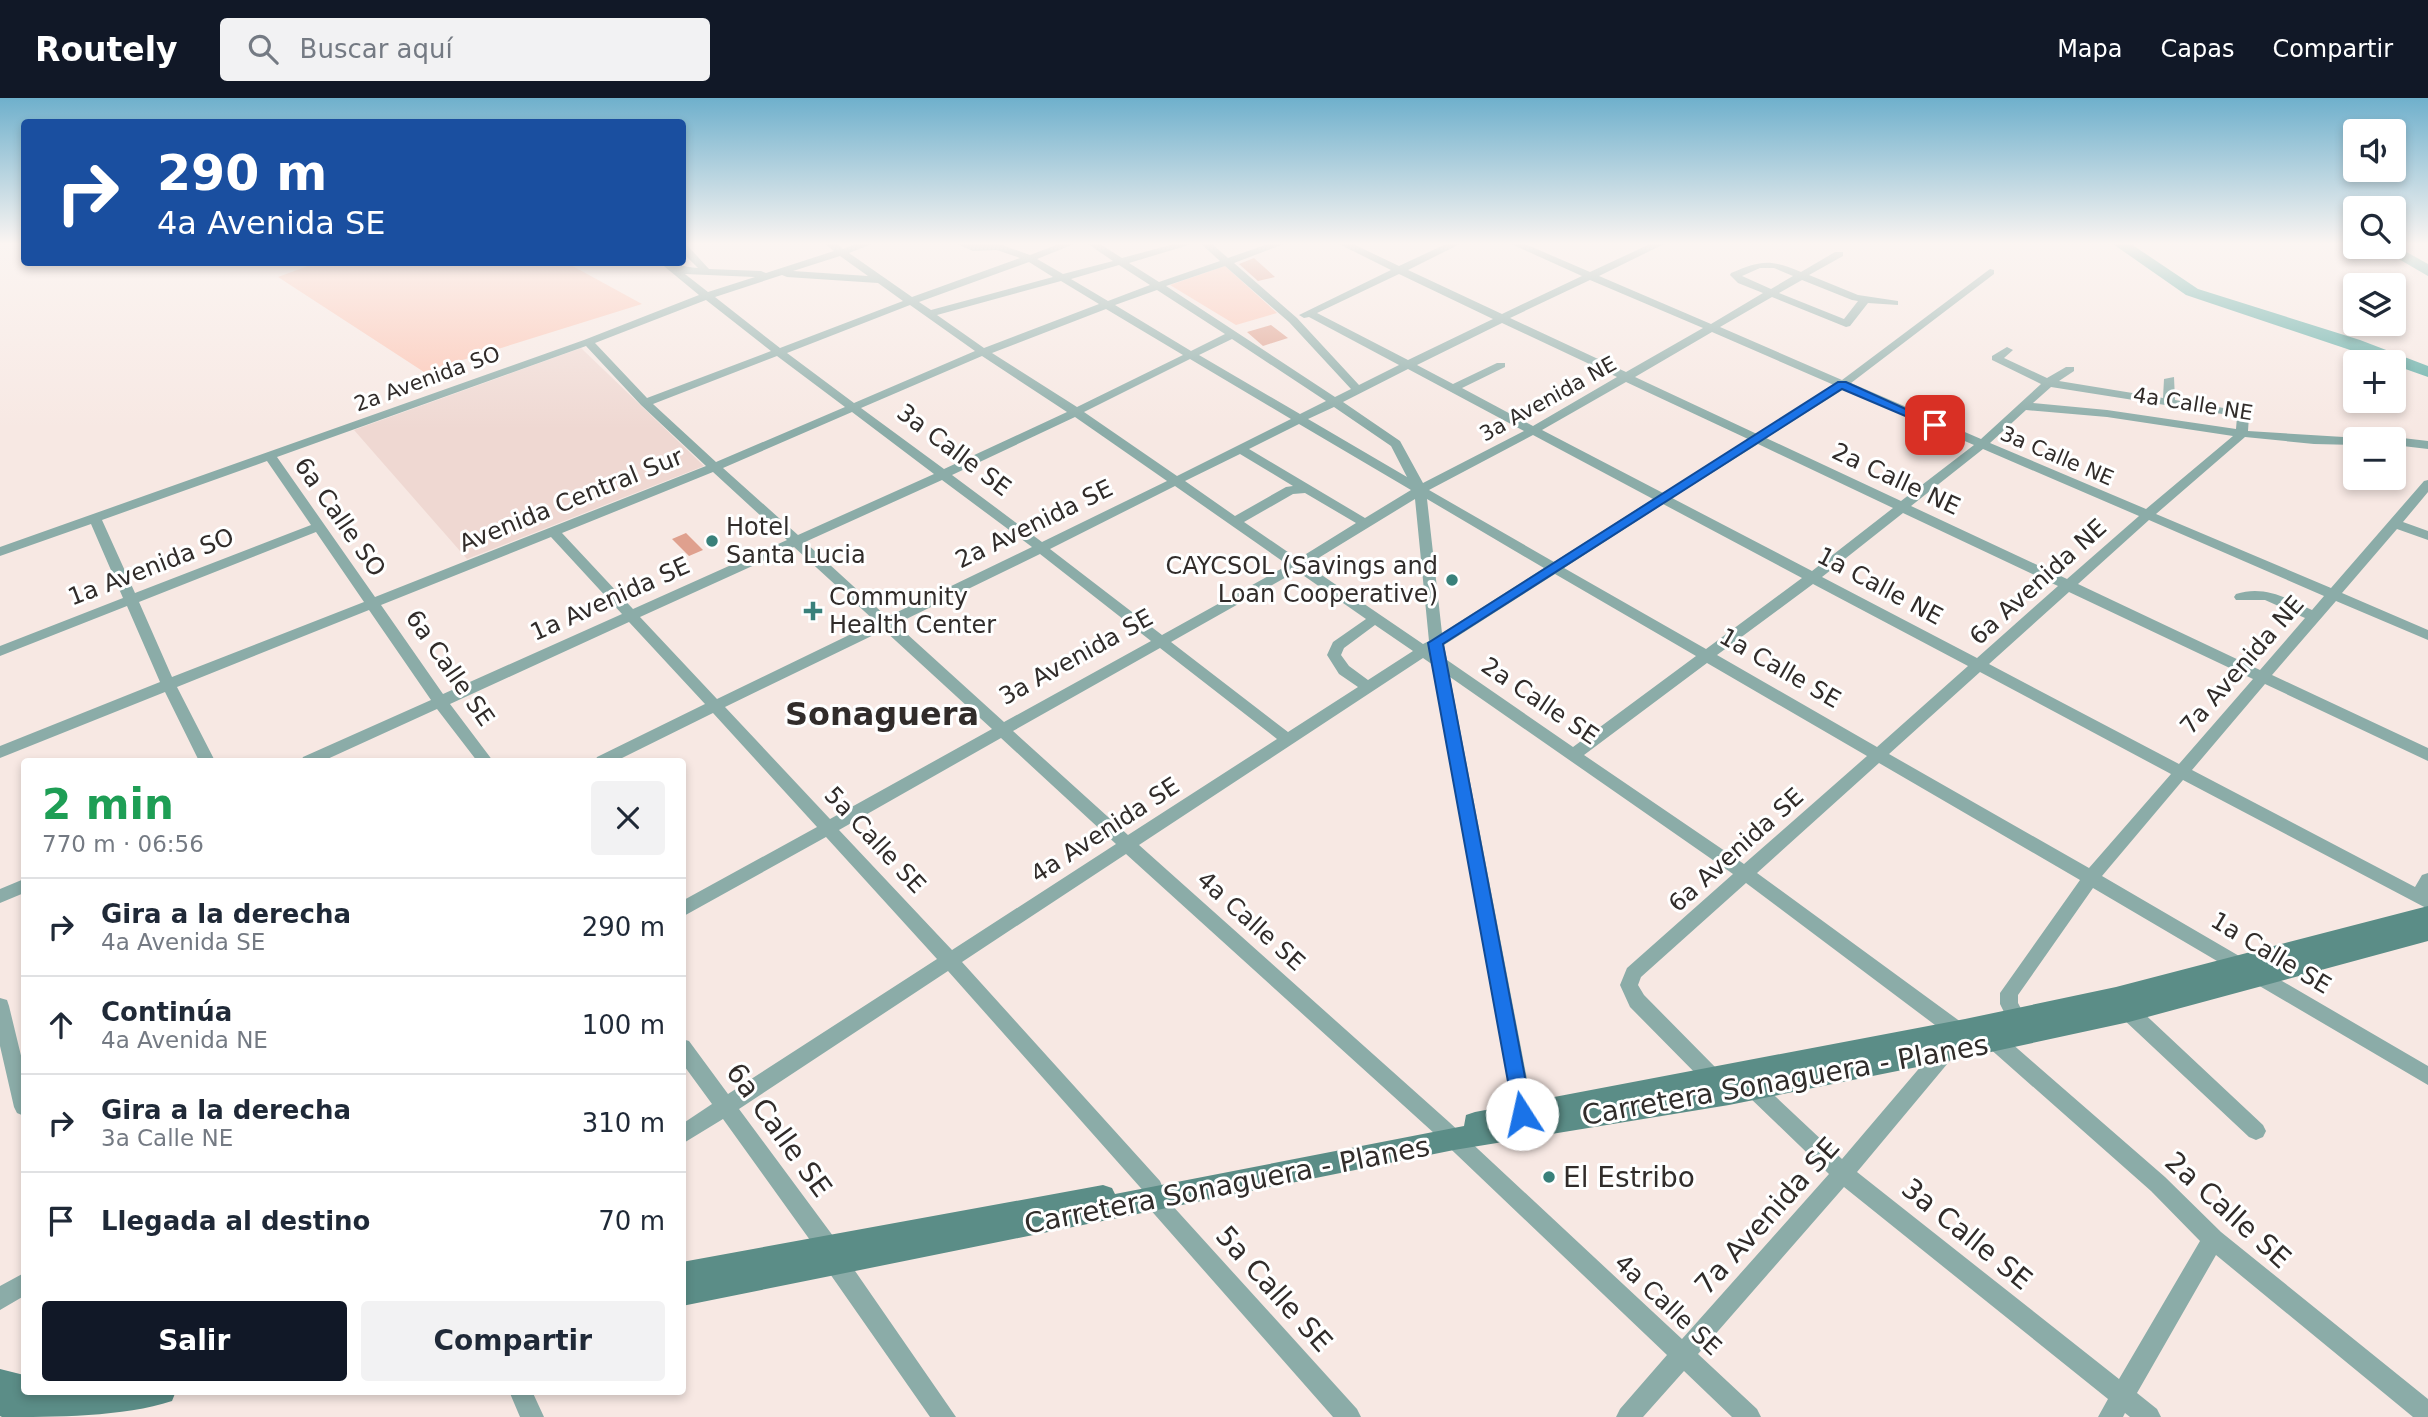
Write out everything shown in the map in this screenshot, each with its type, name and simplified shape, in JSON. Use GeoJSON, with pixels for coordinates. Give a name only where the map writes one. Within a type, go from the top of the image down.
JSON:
{"type":"FeatureCollection","features":[{"type":"Feature","properties":{"kind":"main road","name":"Carretera Sonaguera - Planes"},"geometry":{"type":"LineString","coordinates":[[686,1274],[832,1255],[1154,1194],[2116,997],[2243,964],[2426,898]]}},
{"type":"Feature","properties":{"kind":"main road","name":"Carretera Sonaguera - Planes"},"geometry":{"type":"LineString","coordinates":[[1525,1120],[1754,1089],[1995,1041],[2129,1012],[2428,932]]}},
{"type":"Feature","properties":{"kind":"main road","name":"Carretera Sonaguera - Planes"},"geometry":{"type":"LineString","coordinates":[[686,1292],[832,1255]]}},
{"type":"Feature","properties":{"kind":"main road"},"geometry":{"type":"LineString","coordinates":[[0,1384],[21,1388]]}},
{"type":"Feature","properties":{"kind":"main road"},"geometry":{"type":"LineString","coordinates":[[0,1402],[118,1399],[140,1395]]}},
{"type":"Feature","properties":{"kind":"street","name":"2a Avenida SO"},"geometry":{"type":"LineString","coordinates":[[0,552],[588,342],[681,306]]}},
{"type":"Feature","properties":{"kind":"street","name":"3a Calle SE"},"geometry":{"type":"LineString","coordinates":[[718,306],[1041,548],[1288,740]]}},
{"type":"Feature","properties":{"kind":"street"},"geometry":{"type":"LineString","coordinates":[[645,403],[900,306]]}},
{"type":"Feature","properties":{"kind":"street"},"geometry":{"type":"LineString","coordinates":[[915,306],[1076,412],[1375,619],[1429,647],[1441,664],[1525,1120]]}},
{"type":"Feature","properties":{"kind":"street"},"geometry":{"type":"LineString","coordinates":[[928,314],[960,306]]}},
{"type":"Feature","properties":{"kind":"street","name":"Avenida Central Sur"},"geometry":{"type":"LineString","coordinates":[[0,752],[714,467],[983,352],[1105,306]]}},
{"type":"Feature","properties":{"kind":"street","name":"1a Calle SE"},"geometry":{"type":"LineString","coordinates":[[1107,306],[1420,490],[2243,964],[2428,1076]]}},
{"type":"Feature","properties":{"kind":"street"},"geometry":{"type":"LineString","coordinates":[[1188,306],[1396,444],[1420,490],[1429,647]]}},
{"type":"Feature","properties":{"kind":"street"},"geometry":{"type":"LineString","coordinates":[[1276,306],[1359,391]]}},
{"type":"Feature","properties":{"kind":"street"},"geometry":{"type":"LineString","coordinates":[[1293,320],[1325,306]]}},
{"type":"Feature","properties":{"kind":"street","name":"2a Calle NE"},"geometry":{"type":"LineString","coordinates":[[1474,306],[2428,755]]}},
{"type":"Feature","properties":{"kind":"street","name":"2a Avenida SE"},"geometry":{"type":"LineString","coordinates":[[609,758],[889,624],[1527,306]]}},
{"type":"Feature","properties":{"kind":"street","name":"3a Calle NE"},"geometry":{"type":"LineString","coordinates":[[1659,306],[2428,635]]}},
{"type":"Feature","properties":{"kind":"street","name":"3a Avenida NE"},"geometry":{"type":"LineString","coordinates":[[1420,490],[1627,378],[1749,306]]}},
{"type":"Feature","properties":{"kind":"street"},"geometry":{"type":"LineString","coordinates":[[1801,306],[1846,324],[1860,306]]}},
{"type":"Feature","properties":{"kind":"street","name":"4a Avenida SE"},"geometry":{"type":"LineString","coordinates":[[686,1132],[1429,647],[1842,385],[1946,306]]}},
{"type":"Feature","properties":{"kind":"street","name":"1a Calle NE"},"geometry":{"type":"LineString","coordinates":[[1310,313],[2426,898]]}},
{"type":"Feature","properties":{"kind":"street","name":"1a Avenida SE"},"geometry":{"type":"LineString","coordinates":[[316,758],[942,475],[1233,334]]}},
{"type":"Feature","properties":{"kind":"street","name":"4a Calle SE"},"geometry":{"type":"LineString","coordinates":[[588,342],[645,403],[714,467],[1448,1134],[1749,1417]]}},
{"type":"Feature","properties":{"kind":"street"},"geometry":{"type":"LineString","coordinates":[[2007,350],[1996,358],[2048,383],[2238,413],[2243,416],[2242,434]]}},
{"type":"Feature","properties":{"kind":"street"},"geometry":{"type":"LineString","coordinates":[[1453,388],[1501,365]]}},
{"type":"Feature","properties":{"kind":"street"},"geometry":{"type":"LineString","coordinates":[[1573,755],[1813,577],[1981,445],[2048,383],[2070,369]]}},
{"type":"Feature","properties":{"kind":"street"},"geometry":{"type":"LineString","coordinates":[[2169,401],[2170,379]]}},
{"type":"Feature","properties":{"kind":"street","name":"4a Calle NE"},"geometry":{"type":"LineString","coordinates":[[2024,406],[2109,413],[2242,434],[2343,441]]}},
{"type":"Feature","properties":{"kind":"street","name":"6a Avenida NE"},"geometry":{"type":"LineString","coordinates":[[1880,754],[2146,516],[2242,434]]}},
{"type":"Feature","properties":{"kind":"street"},"geometry":{"type":"LineString","coordinates":[[2406,443],[2428,446]]}},
{"type":"Feature","properties":{"kind":"street"},"geometry":{"type":"LineString","coordinates":[[1240,449],[1363,522]]}},
{"type":"Feature","properties":{"kind":"street","name":"6a Calle SO"},"geometry":{"type":"LineString","coordinates":[[270,456],[373,604]]}},
{"type":"Feature","properties":{"kind":"street","name":"7a Avenida NE"},"geometry":{"type":"LineString","coordinates":[[2092,876],[2428,484]]}},
{"type":"Feature","properties":{"kind":"street"},"geometry":{"type":"LineString","coordinates":[[1234,522],[1290,490],[1306,489]]}},
{"type":"Feature","properties":{"kind":"street","name":"3a Avenida SE"},"geometry":{"type":"LineString","coordinates":[[686,908],[1297,565],[1363,522],[1420,490]]}},
{"type":"Feature","properties":{"kind":"street"},"geometry":{"type":"LineString","coordinates":[[95,519],[168,684],[205,758]]}},
{"type":"Feature","properties":{"kind":"street"},"geometry":{"type":"LineString","coordinates":[[2394,523],[2428,536]]}},
{"type":"Feature","properties":{"kind":"street","name":"1a Avenida SO"},"geometry":{"type":"LineString","coordinates":[[0,651],[319,526]]}},
{"type":"Feature","properties":{"kind":"street","name":"5a Calle SE"},"geometry":{"type":"LineString","coordinates":[[554,531],[950,959],[1349,1417]]}},
{"type":"Feature","properties":{"kind":"street"},"geometry":{"type":"LineString","coordinates":[[2241,597],[2249,593],[2261,594],[2314,617]]}},
{"type":"Feature","properties":{"kind":"street","name":"6a Calle SE"},"geometry":{"type":"LineString","coordinates":[[373,604],[483,758]]}},
{"type":"Feature","properties":{"kind":"street"},"geometry":{"type":"LineString","coordinates":[[1368,688],[1344,670],[1334,655],[1338,645],[1375,619]]}},
{"type":"Feature","properties":{"kind":"street","name":"2a Calle SE"},"geometry":{"type":"LineString","coordinates":[[1441,664],[1746,874],[1958,1031]]}},
{"type":"Feature","properties":{"kind":"street","name":"6a Avenida SE"},"geometry":{"type":"LineString","coordinates":[[1713,1078],[1637,1000],[1629,985],[1633,974],[1880,754]]}},
{"type":"Feature","properties":{"kind":"street"},"geometry":{"type":"LineString","coordinates":[[2017,1018],[2009,1004],[2009,993],[2092,876]]}},
{"type":"Feature","properties":{"kind":"street"},"geometry":{"type":"LineString","coordinates":[[0,896],[21,887]]}},
{"type":"Feature","properties":{"kind":"street"},"geometry":{"type":"LineString","coordinates":[[0,1006],[21,1095]]}},
{"type":"Feature","properties":{"kind":"street"},"geometry":{"type":"LineString","coordinates":[[2129,1012],[2256,1131]]}},
{"type":"Feature","properties":{"kind":"street","name":"2a Calle SE"},"geometry":{"type":"LineString","coordinates":[[1995,1041],[2158,1184],[2213,1239],[2428,1414]]}},
{"type":"Feature","properties":{"kind":"street","name":"7a Avenida SE"},"geometry":{"type":"LineString","coordinates":[[1628,1417],[1843,1174],[1946,1051]]}},
{"type":"Feature","properties":{"kind":"street","name":"6a Calle SE"},"geometry":{"type":"LineString","coordinates":[[686,1053],[832,1255],[944,1417]]}},
{"type":"Feature","properties":{"kind":"street","name":"3a Calle SE"},"geometry":{"type":"LineString","coordinates":[[1754,1089],[1843,1174],[2150,1417]]}},
{"type":"Feature","properties":{"kind":"street"},"geometry":{"type":"LineString","coordinates":[[2110,1417],[2213,1239]]}},
{"type":"Feature","properties":{"kind":"street"},"geometry":{"type":"LineString","coordinates":[[0,1299],[21,1286]]}},
{"type":"Feature","properties":{"kind":"street"},"geometry":{"type":"LineString","coordinates":[[522,1395],[533,1417]]}},
{"type":"Feature","properties":{"kind":"shaded area"},"geometry":{"type":"Polygon","coordinates":[[[322,306],[637,306],[424,372],[322,306]]]}},
{"type":"Feature","properties":{"kind":"shaded area"},"geometry":{"type":"Polygon","coordinates":[[[1204,306],[1269,306],[1277,313],[1236,325],[1204,306]]]}},
{"type":"Feature","properties":{"kind":"shaded area"},"geometry":{"type":"Polygon","coordinates":[[[581,348],[704,466],[467,559],[354,430],[581,348]]]}},
{"type":"Feature","properties":{"kind":"building"},"geometry":{"type":"Polygon","coordinates":[[[1271,325],[1288,338],[1263,346],[1247,332],[1271,325]]]}},
{"type":"Feature","properties":{"kind":"building"},"geometry":{"type":"Polygon","coordinates":[[[686,533],[703,550],[689,556],[672,539],[686,533]]]}},
{"type":"Feature","properties":{"kind":"waterway"},"geometry":{"type":"LineString","coordinates":[[2234,306],[2354,344],[2428,372]]}},
{"type":"Feature","properties":{"kind":"place","name":"Hotel Santa Lucia"},"geometry":{"type":"Point","coordinates":[712,541]}},
{"type":"Feature","properties":{"kind":"place","name":"CAYCSOL (Savings and Loan Cooperative)"},"geometry":{"type":"Point","coordinates":[1452,580]}},
{"type":"Feature","properties":{"kind":"place","name":"Community Health Center"},"geometry":{"type":"Point","coordinates":[813,611]}},
{"type":"Feature","properties":{"kind":"place","name":"El Estribo"},"geometry":{"type":"Point","coordinates":[1549,1177]}},
{"type":"Feature","properties":{"kind":"district","name":"Sonaguera"},"geometry":{"type":"Point","coordinates":[882,714]}},
{"type":"Feature","properties":{"kind":"route"},"geometry":{"type":"LineString","coordinates":[[1522,1114],[1436,643],[1842,385],[1935,425]]}}]}
